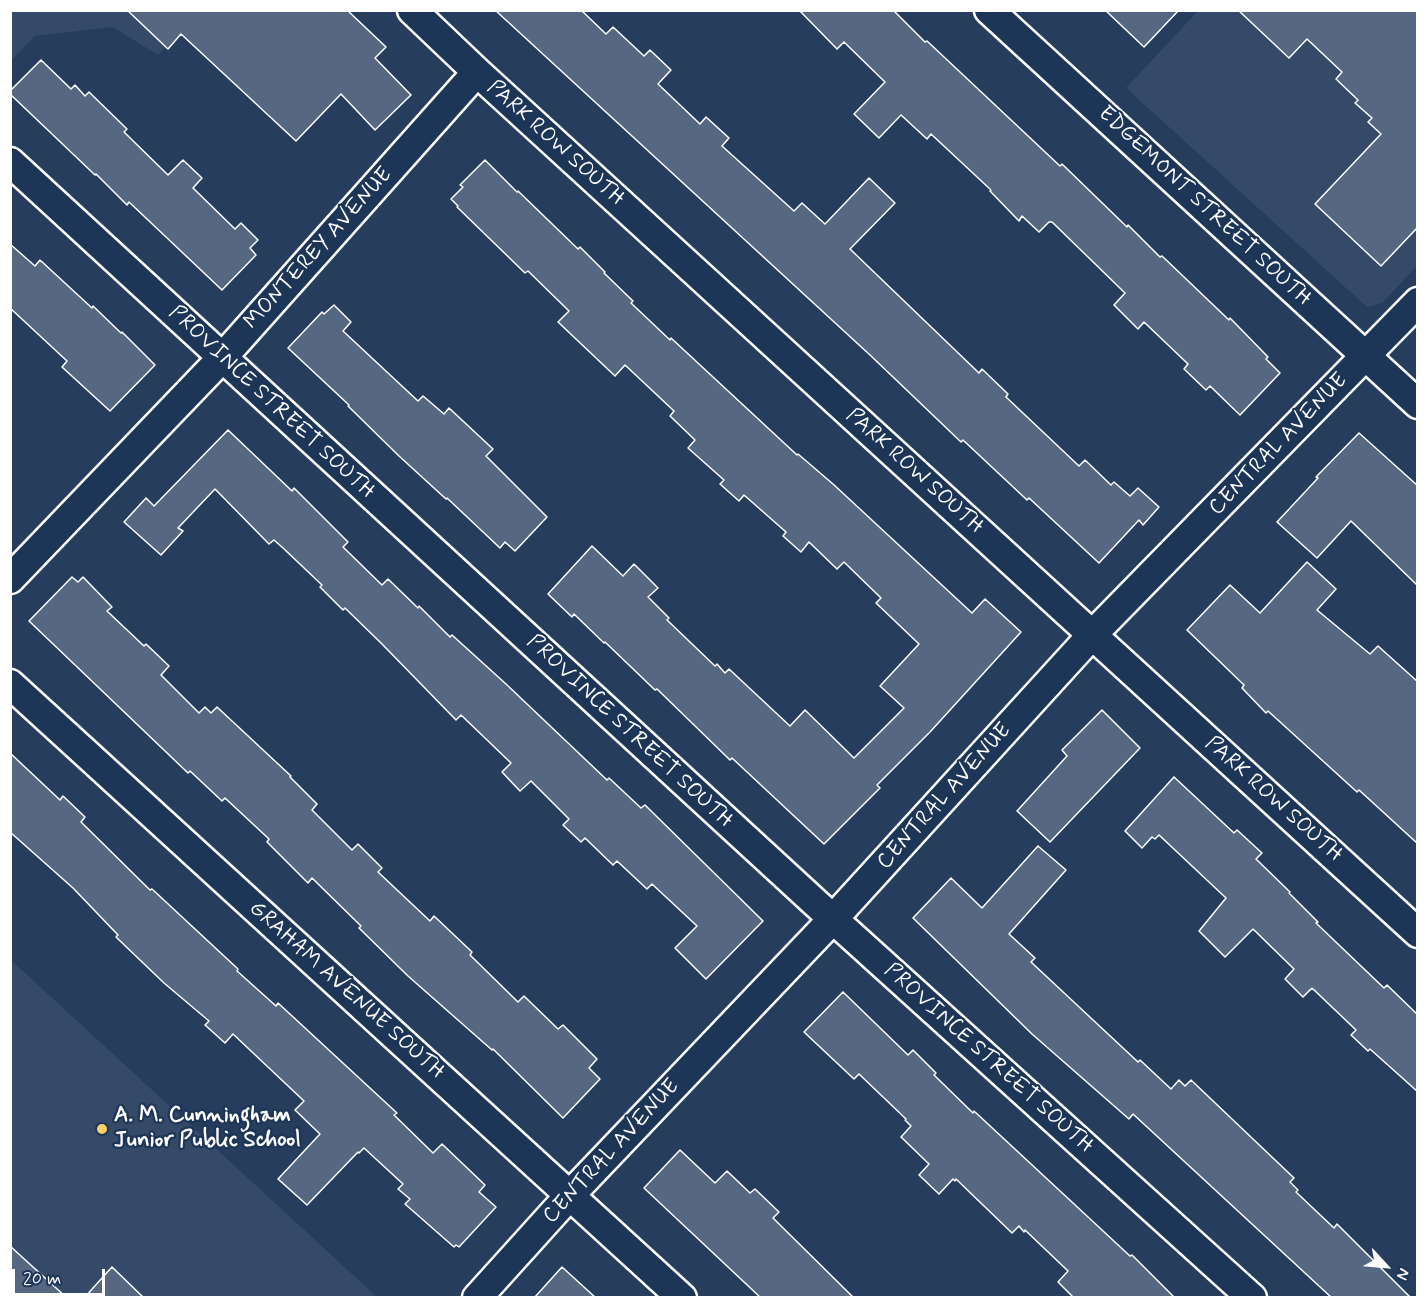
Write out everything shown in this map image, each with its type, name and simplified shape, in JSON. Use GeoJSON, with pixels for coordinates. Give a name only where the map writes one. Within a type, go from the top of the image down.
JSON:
{"type":"FeatureCollection","features":[{"type":"Feature","properties":{"kind":"street","name":"PARK ROW SOUTH"},"geometry":{"type":"LineString","coordinates":[[412,10],[1418,933]]}},
{"type":"Feature","properties":{"kind":"street","name":"EDGEMONT STREET SOUTH"},"geometry":{"type":"LineString","coordinates":[[990,10],[1418,404]]}},
{"type":"Feature","properties":{"kind":"street","name":"MONTEREY AVENUE"},"geometry":{"type":"LineString","coordinates":[[10,579],[222,358],[477,72]]}},
{"type":"Feature","properties":{"kind":"street","name":"PROVINCE STREET SOUTH"},"geometry":{"type":"LineString","coordinates":[[10,162],[833,919],[1252,1298]]}},
{"type":"Feature","properties":{"kind":"street","name":"CENTRAL AVENUE"},"geometry":{"type":"LineString","coordinates":[[477,1298],[570,1195],[833,919],[1092,635],[1418,302]]}},
{"type":"Feature","properties":{"kind":"street","name":"GRAHAM AVENUE SOUTH"},"geometry":{"type":"LineString","coordinates":[[10,684],[682,1298]]}},
{"type":"Feature","properties":{"kind":"shaded area"},"geometry":{"type":"Polygon","coordinates":[[[11,11],[202,11],[158,55],[113,27],[35,36],[11,61],[11,11]]]}},
{"type":"Feature","properties":{"kind":"shaded area"},"geometry":{"type":"Polygon","coordinates":[[[1198,11],[1417,11],[1417,266],[1382,303],[1367,307],[1126,88],[1198,11]]]}},
{"type":"Feature","properties":{"kind":"shaded area","name":"A. M. Cunningham Junior Public School"},"geometry":{"type":"Polygon","coordinates":[[[11,960],[377,1297],[11,1297],[11,960]]]}},
{"type":"Feature","properties":{"kind":"building"},"geometry":{"type":"Polygon","coordinates":[[[127,10],[347,10],[386,47],[375,58],[411,95],[375,130],[341,94],[296,141],[181,34],[168,49],[127,10]]]}},
{"type":"Feature","properties":{"kind":"building"},"geometry":{"type":"Polygon","coordinates":[[[495,10],[581,10],[606,34],[613,27],[644,56],[650,50],[671,70],[658,84],[700,124],[706,117],[729,138],[722,146],[794,211],[802,203],[825,224],[869,178],[895,203],[850,249],[979,373],[982,369],[1008,394],[1006,397],[1079,466],[1085,460],[1111,485],[1114,482],[1130,496],[1138,488],[1159,507],[1143,525],[1139,520],[1099,563],[963,440],[961,442],[870,355],[495,10]]]}},
{"type":"Feature","properties":{"kind":"building"},"geometry":{"type":"Polygon","coordinates":[[[799,10],[893,10],[1060,166],[1062,164],[1127,227],[1128,225],[1229,320],[1230,318],[1268,357],[1266,359],[1280,373],[1240,415],[1210,386],[1206,390],[1184,369],[1188,364],[1144,322],[1138,329],[1114,305],[1125,293],[1052,222],[1049,222],[1039,232],[1022,216],[1019,221],[991,190],[931,134],[927,139],[901,115],[879,138],[854,114],[885,82],[844,42],[837,49],[799,10]]]}},
{"type":"Feature","properties":{"kind":"building"},"geometry":{"type":"Polygon","coordinates":[[[1105,10],[1179,10],[1144,47],[1105,10]]]}},
{"type":"Feature","properties":{"kind":"building"},"geometry":{"type":"Polygon","coordinates":[[[1238,10],[1418,10],[1418,227],[1381,266],[1315,204],[1381,134],[1368,122],[1372,118],[1355,103],[1358,100],[1336,79],[1342,72],[1307,39],[1289,58],[1238,10]]]}},
{"type":"Feature","properties":{"kind":"building"},"geometry":{"type":"Polygon","coordinates":[[[41,60],[71,89],[75,85],[85,96],[89,92],[127,129],[124,132],[168,175],[183,160],[202,178],[193,188],[235,229],[241,223],[258,240],[250,248],[256,255],[222,290],[129,202],[127,205],[10,94],[10,91],[41,60]]]}},
{"type":"Feature","properties":{"kind":"building"},"geometry":{"type":"Polygon","coordinates":[[[485,160],[578,249],[580,247],[633,301],[631,303],[670,340],[671,338],[797,455],[833,484],[972,613],[985,599],[1021,632],[930,732],[877,785],[880,788],[824,844],[732,758],[730,760],[657,689],[655,690],[574,614],[572,617],[548,594],[592,546],[623,576],[634,564],[658,588],[648,597],[669,618],[667,620],[715,666],[717,664],[725,673],[729,669],[790,726],[805,710],[854,758],[904,708],[880,686],[919,644],[876,603],[881,598],[844,562],[837,569],[809,542],[801,552],[783,536],[786,532],[744,495],[739,501],[720,484],[724,480],[688,448],[695,440],[670,416],[674,411],[625,365],[615,376],[558,322],[569,311],[528,271],[525,273],[451,199],[463,187],[460,185],[485,160]]]}},
{"type":"Feature","properties":{"kind":"building"},"geometry":{"type":"Polygon","coordinates":[[[10,244],[35,266],[40,260],[122,332],[155,365],[110,411],[62,367],[67,361],[10,308],[10,244]]]}},
{"type":"Feature","properties":{"kind":"building"},"geometry":{"type":"Polygon","coordinates":[[[334,305],[351,322],[343,331],[418,401],[423,396],[444,414],[449,408],[493,449],[486,456],[547,517],[515,551],[505,542],[500,548],[399,456],[288,348],[322,312],[324,314],[334,305]]]}},
{"type":"Feature","properties":{"kind":"building"},"geometry":{"type":"Polygon","coordinates":[[[228,430],[292,491],[294,488],[348,542],[343,547],[382,585],[388,579],[450,637],[452,635],[506,684],[607,780],[609,778],[641,808],[645,805],[763,921],[706,979],[675,948],[697,926],[652,884],[647,889],[617,861],[613,865],[585,838],[581,842],[563,825],[569,819],[531,781],[520,791],[502,772],[511,763],[461,715],[456,720],[382,644],[320,587],[322,585],[274,540],[269,544],[215,489],[178,528],[183,531],[161,555],[124,522],[146,498],[154,506],[228,430]]]}},
{"type":"Feature","properties":{"kind":"building"},"geometry":{"type":"Polygon","coordinates":[[[1359,433],[1418,486],[1418,586],[1351,521],[1317,558],[1277,522],[1318,478],[1316,477],[1359,433]]]}},
{"type":"Feature","properties":{"kind":"building"},"geometry":{"type":"Polygon","coordinates":[[[1307,562],[1336,589],[1317,610],[1370,654],[1378,646],[1418,682],[1418,844],[1268,711],[1266,713],[1242,688],[1244,685],[1187,630],[1230,585],[1260,613],[1307,562]]]}},
{"type":"Feature","properties":{"kind":"building"},"geometry":{"type":"Polygon","coordinates":[[[72,577],[78,582],[83,577],[112,607],[107,611],[169,666],[161,675],[199,713],[205,707],[211,713],[217,707],[291,776],[317,804],[312,810],[352,850],[358,844],[382,868],[378,872],[430,921],[434,916],[472,952],[470,955],[518,1002],[524,996],[558,1029],[563,1025],[597,1059],[589,1068],[600,1079],[563,1118],[493,1049],[408,976],[312,878],[308,883],[267,842],[269,839],[225,798],[222,801],[190,771],[188,773],[29,621],[72,577]]]}},
{"type":"Feature","properties":{"kind":"building"},"geometry":{"type":"Polygon","coordinates":[[[1102,710],[1140,748],[1050,842],[1017,811],[1067,756],[1062,750],[1102,710]]]}},
{"type":"Feature","properties":{"kind":"building"},"geometry":{"type":"Polygon","coordinates":[[[10,753],[60,800],[63,796],[85,817],[81,822],[150,890],[152,889],[238,969],[237,971],[276,1006],[278,1003],[397,1113],[394,1115],[433,1153],[442,1144],[485,1185],[479,1192],[496,1207],[459,1247],[456,1245],[454,1247],[405,1204],[410,1199],[398,1189],[403,1184],[364,1148],[307,1205],[278,1179],[320,1134],[295,1110],[304,1101],[233,1034],[225,1043],[205,1025],[209,1021],[164,983],[116,937],[118,935],[73,888],[10,832],[10,753]]]}},
{"type":"Feature","properties":{"kind":"building"},"geometry":{"type":"Polygon","coordinates":[[[1174,777],[1234,833],[1237,830],[1262,853],[1256,859],[1318,922],[1316,923],[1384,988],[1387,985],[1418,1015],[1418,1092],[1351,1035],[1356,1030],[1312,988],[1303,997],[1285,979],[1294,969],[1253,929],[1225,957],[1199,931],[1226,898],[1159,835],[1155,839],[1152,837],[1142,848],[1125,831],[1174,777]]]}},
{"type":"Feature","properties":{"kind":"building"},"geometry":{"type":"Polygon","coordinates":[[[1038,846],[1066,870],[1009,934],[1035,958],[1031,962],[1138,1062],[1140,1060],[1171,1089],[1179,1080],[1185,1086],[1191,1080],[1294,1178],[1290,1182],[1298,1190],[1296,1192],[1334,1228],[1337,1224],[1411,1298],[1332,1298],[1133,1114],[1129,1119],[1032,1034],[913,918],[951,878],[982,908],[1038,846]]]}},
{"type":"Feature","properties":{"kind":"building"},"geometry":{"type":"Polygon","coordinates":[[[843,992],[908,1055],[913,1050],[936,1073],[934,1075],[973,1113],[974,1111],[1130,1256],[1132,1255],[1175,1298],[1074,1298],[1058,1282],[1068,1271],[1025,1230],[1024,1232],[1019,1226],[1012,1233],[956,1179],[955,1181],[953,1179],[939,1194],[919,1175],[929,1164],[901,1137],[911,1126],[906,1119],[859,1074],[854,1079],[804,1032],[843,992]]]}},
{"type":"Feature","properties":{"kind":"building"},"geometry":{"type":"Polygon","coordinates":[[[680,1150],[715,1183],[727,1171],[750,1193],[755,1189],[779,1212],[773,1218],[854,1298],[761,1298],[644,1188],[680,1150]]]}},
{"type":"Feature","properties":{"kind":"building"},"geometry":{"type":"Polygon","coordinates":[[[10,1246],[67,1298],[10,1298],[10,1246]]]}},
{"type":"Feature","properties":{"kind":"building"},"geometry":{"type":"Polygon","coordinates":[[[112,1267],[144,1298],[84,1298],[112,1267]]]}},
{"type":"Feature","properties":{"kind":"building"},"geometry":{"type":"Polygon","coordinates":[[[562,1267],[596,1298],[534,1298],[562,1267]]]}},
{"type":"Feature","properties":{"kind":"place","name":"A. M. Cunningham Junior Public School"},"geometry":{"type":"Point","coordinates":[102,1129]}}]}
